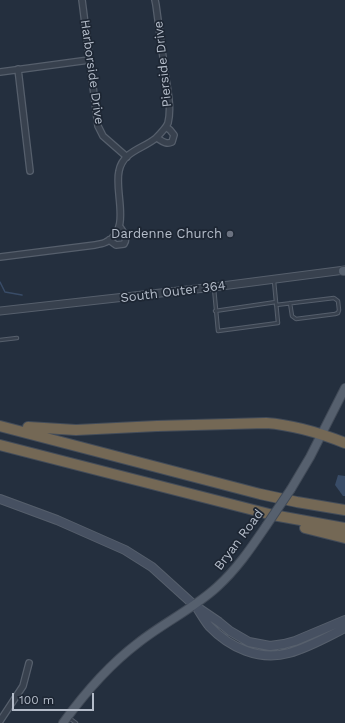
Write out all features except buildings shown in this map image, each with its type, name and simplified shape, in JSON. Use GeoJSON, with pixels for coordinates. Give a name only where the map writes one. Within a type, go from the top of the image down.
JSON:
{"type":"FeatureCollection","features":[{"type":"Feature","properties":{"kind":"highway"},"geometry":{"type":"LineString","coordinates":[[0,425],[37,429],[69,430],[266,423],[280,424],[322,434],[345,442]]}},
{"type":"Feature","properties":{"kind":"highway"},"geometry":{"type":"LineString","coordinates":[[0,425],[266,495],[345,510]]}},
{"type":"Feature","properties":{"kind":"highway"},"geometry":{"type":"LineString","coordinates":[[0,445],[242,507],[345,528]]}},
{"type":"Feature","properties":{"kind":"highway"},"geometry":{"type":"LineString","coordinates":[[242,507],[283,522],[345,538]]}},
{"type":"Feature","properties":{"kind":"main road","name":"Bryan Road"},"geometry":{"type":"LineString","coordinates":[[65,720],[96,683],[127,653],[147,636],[194,605],[217,587],[234,570],[266,526],[302,472],[345,388]]}},
{"type":"Feature","properties":{"kind":"main road"},"geometry":{"type":"LineString","coordinates":[[0,499],[57,520],[125,550],[152,567],[194,605],[236,636],[249,642],[263,645],[277,645],[295,641],[345,620]]}},
{"type":"Feature","properties":{"kind":"main road"},"geometry":{"type":"LineString","coordinates":[[194,605],[209,626],[224,639],[240,649],[260,655],[269,656],[290,653],[345,628]]}},
{"type":"Feature","properties":{"kind":"street","name":"Harborside Drive"},"geometry":{"type":"LineString","coordinates":[[82,0],[98,126],[103,136],[127,157]]}},
{"type":"Feature","properties":{"kind":"street","name":"Pierside Drive"},"geometry":{"type":"LineString","coordinates":[[154,0],[156,5],[169,99],[168,123],[166,127],[174,135],[172,142],[170,143],[164,143],[157,138]]}},
{"type":"Feature","properties":{"kind":"street"},"geometry":{"type":"LineString","coordinates":[[0,72],[89,60]]}},
{"type":"Feature","properties":{"kind":"street"},"geometry":{"type":"LineString","coordinates":[[18,69],[30,171]]}},
{"type":"Feature","properties":{"kind":"street"},"geometry":{"type":"LineString","coordinates":[[0,257],[81,248],[109,240],[114,236],[120,227],[118,181],[122,163],[136,149],[157,138],[166,127]]}},
{"type":"Feature","properties":{"kind":"street"},"geometry":{"type":"LineString","coordinates":[[109,240],[116,244],[124,244],[126,241],[126,236],[120,227]]}},
{"type":"Feature","properties":{"kind":"street","name":"South Outer 364"},"geometry":{"type":"LineString","coordinates":[[0,311],[344,271]]}},
{"type":"Feature","properties":{"kind":"street"},"geometry":{"type":"LineString","coordinates":[[0,721],[24,686],[29,664]]}},
{"type":"Feature","properties":{"kind":"lane"},"geometry":{"type":"LineString","coordinates":[[214,287],[218,331],[278,323],[274,280]]}},
{"type":"Feature","properties":{"kind":"lane"},"geometry":{"type":"LineString","coordinates":[[216,311],[334,298],[338,300],[339,310],[338,313],[335,314],[296,319],[292,316],[290,303]]}},
{"type":"Feature","properties":{"kind":"lane"},"geometry":{"type":"LineString","coordinates":[[0,340],[18,338]]}},
{"type":"Feature","properties":{"kind":"lane"},"geometry":{"type":"LineString","coordinates":[[65,720],[76,723]]}},
{"type":"Feature","properties":{"kind":"water"},"geometry":{"type":"Polygon","coordinates":[[[338,475],[345,476],[345,496],[343,496],[335,485],[338,475]]]}},
{"type":"Feature","properties":{"kind":"waterway"},"geometry":{"type":"LineString","coordinates":[[0,282],[5,292],[22,295]]}},
{"type":"Feature","properties":{"kind":"place","name":"Dardenne Church"},"geometry":{"type":"Point","coordinates":[230,234]}}]}
